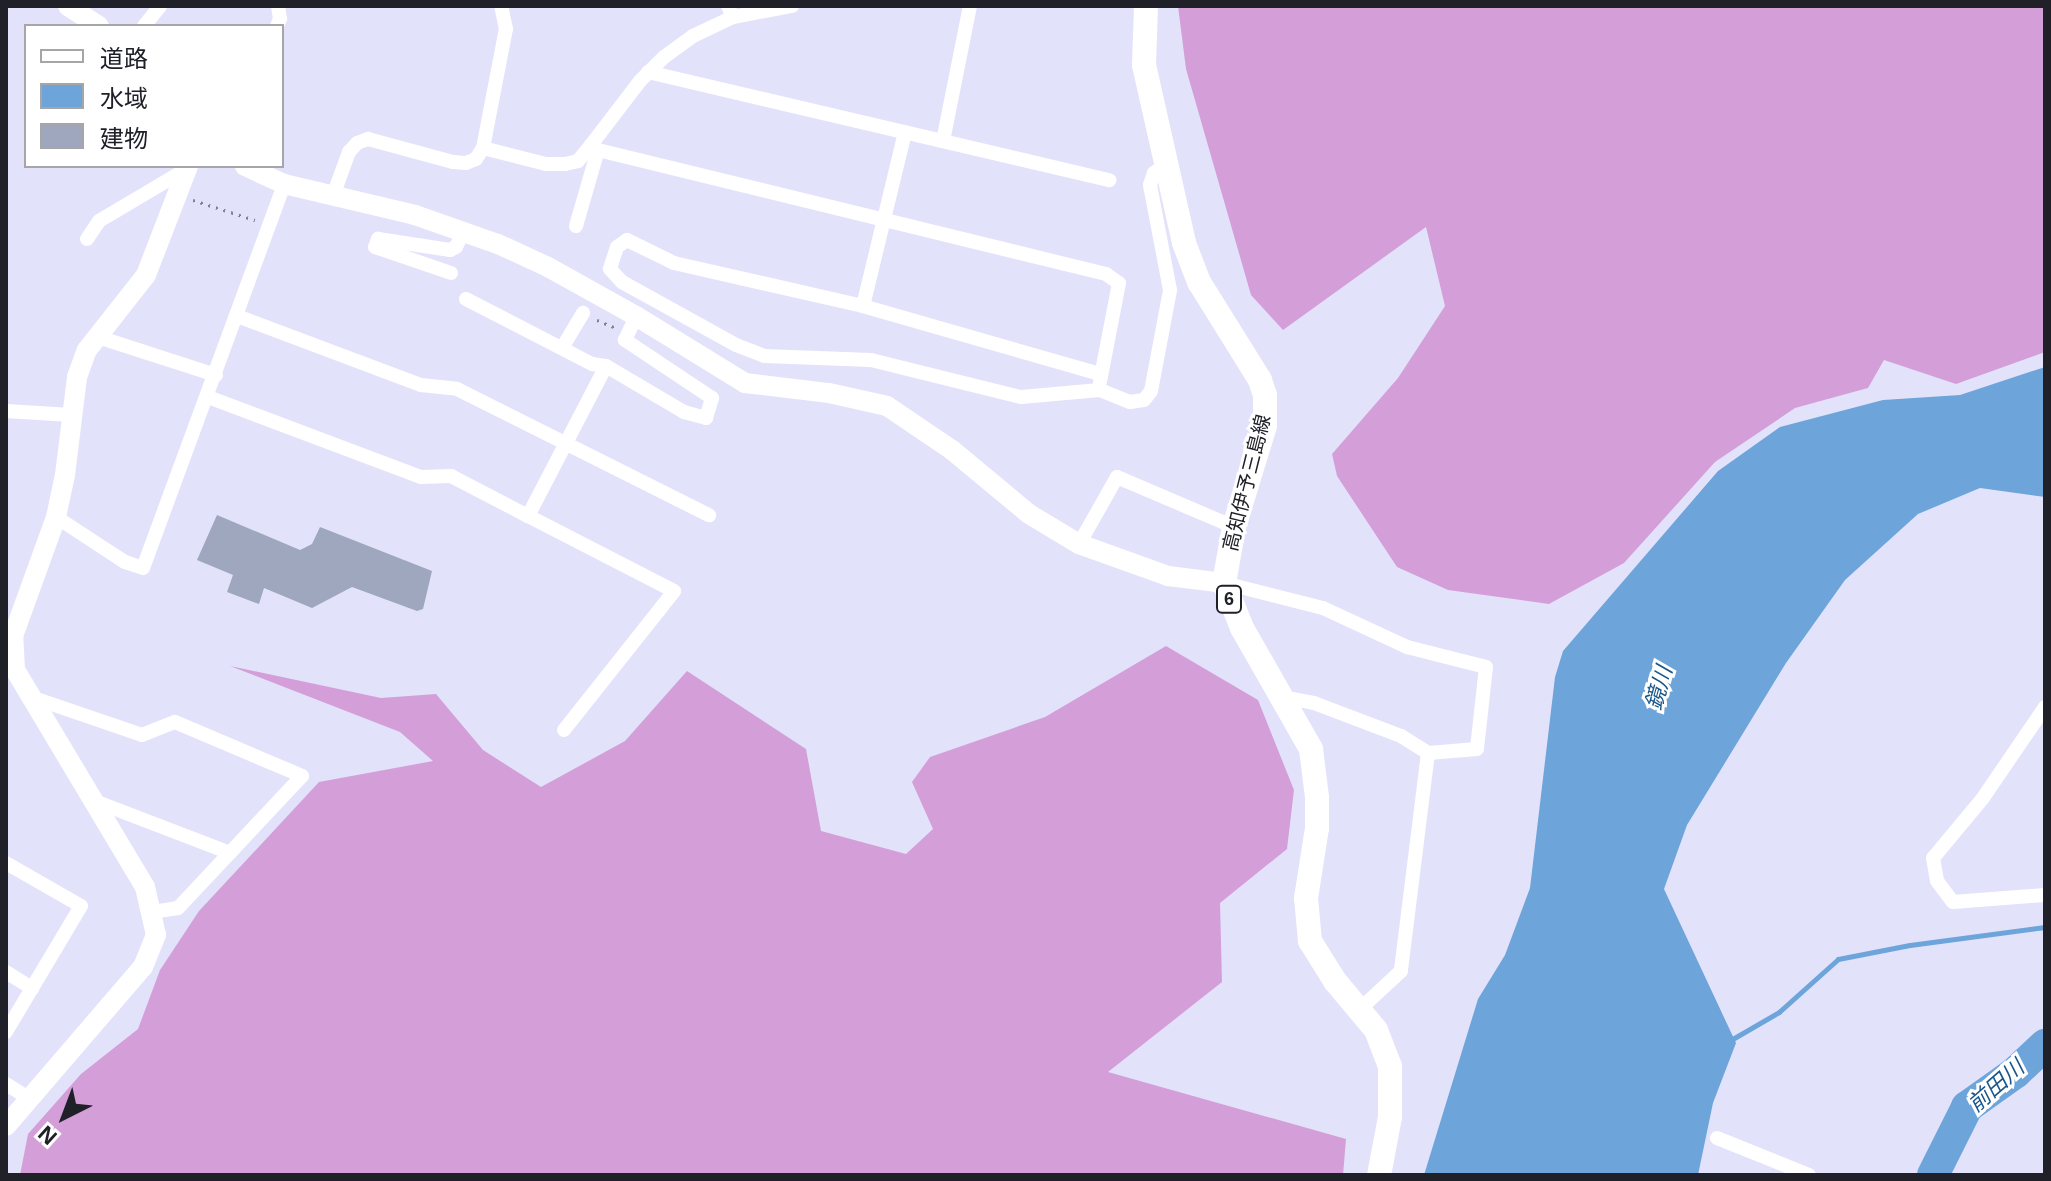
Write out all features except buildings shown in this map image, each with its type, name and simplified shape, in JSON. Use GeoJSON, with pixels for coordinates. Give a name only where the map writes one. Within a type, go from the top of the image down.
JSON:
{"type":"FeatureCollection","features":[{"type":"Feature","properties":{"kind":"main road","name":"高知伊予三島線"},"geometry":{"type":"LineString","coordinates":[[1146,6],[1144,65],[1190,262],[1260,380],[1265,395],[1265,426],[1234,527],[1224,583]]}},
{"type":"Feature","properties":{"kind":"main road","name":"6"},"geometry":{"type":"LineString","coordinates":[[1224,583],[1242,628],[1311,749],[1316,776],[1317,828],[1306,898],[1310,941],[1335,981],[1360,1009],[1384,1048],[1392,1083],[1390,1117],[1379,1175]]}},
{"type":"Feature","properties":{"kind":"street"},"geometry":{"type":"LineString","coordinates":[[68,6],[96,24]]}},
{"type":"Feature","properties":{"kind":"street"},"geometry":{"type":"LineString","coordinates":[[146,24],[160,6]]}},
{"type":"Feature","properties":{"kind":"street"},"geometry":{"type":"LineString","coordinates":[[334,193],[349,152],[357,143],[368,139],[466,163],[476,159],[483,148],[506,29],[501,6]]}},
{"type":"Feature","properties":{"kind":"street"},"geometry":{"type":"LineString","coordinates":[[483,148],[546,164],[578,161],[595,148],[648,72],[693,36],[730,12],[792,6]]}},
{"type":"Feature","properties":{"kind":"street"},"geometry":{"type":"LineString","coordinates":[[943,141],[970,6]]}},
{"type":"Feature","properties":{"kind":"street"},"geometry":{"type":"LineString","coordinates":[[648,72],[1110,180]]}},
{"type":"Feature","properties":{"kind":"street"},"geometry":{"type":"LineString","coordinates":[[863,306],[881,221],[905,132]]}},
{"type":"Feature","properties":{"kind":"street"},"geometry":{"type":"LineString","coordinates":[[595,148],[881,221],[1106,274],[1119,283],[1100,374],[1100,390]]}},
{"type":"Feature","properties":{"kind":"street"},"geometry":{"type":"LineString","coordinates":[[576,226],[595,148]]}},
{"type":"Feature","properties":{"kind":"street"},"geometry":{"type":"LineString","coordinates":[[1100,374],[863,306],[674,263],[627,240],[617,247],[610,269],[622,282],[736,345],[764,356],[871,360],[1021,397],[1100,390],[1130,402],[1144,400],[1151,391],[1170,290],[1150,185],[1154,173],[1166,164]]}},
{"type":"Feature","properties":{"kind":"street"},"geometry":{"type":"LineString","coordinates":[[87,239],[99,221],[186,168]]}},
{"type":"Feature","properties":{"kind":"street"},"geometry":{"type":"LineString","coordinates":[[6,1126],[143,967],[156,935],[145,887],[31,697],[10,669],[17,623],[56,517],[65,475],[77,377],[87,350],[146,275],[186,168]]}},
{"type":"Feature","properties":{"kind":"street"},"geometry":{"type":"LineString","coordinates":[[249,168],[284,184],[334,193],[463,232],[548,267],[636,316],[745,383],[829,393],[887,406],[952,450],[1029,514],[1079,544],[1168,576],[1224,583],[1323,608],[1407,647],[1486,667],[1477,749],[1428,753],[1401,736],[1314,703],[1283,697]]}},
{"type":"Feature","properties":{"kind":"street"},"geometry":{"type":"LineString","coordinates":[[56,517],[125,562],[143,568],[284,184]]}},
{"type":"Feature","properties":{"kind":"street"},"geometry":{"type":"LineString","coordinates":[[451,273],[375,247],[378,239],[450,250],[456,247],[463,232]]}},
{"type":"Feature","properties":{"kind":"street"},"geometry":{"type":"LineString","coordinates":[[466,299],[592,364],[606,366],[700,419],[710,412],[712,398],[625,340],[636,316]]}},
{"type":"Feature","properties":{"kind":"street"},"geometry":{"type":"LineString","coordinates":[[562,348],[583,313]]}},
{"type":"Feature","properties":{"kind":"street"},"geometry":{"type":"LineString","coordinates":[[237,316],[421,385],[457,389],[709,515]]}},
{"type":"Feature","properties":{"kind":"street"},"geometry":{"type":"LineString","coordinates":[[98,337],[216,375]]}},
{"type":"Feature","properties":{"kind":"street"},"geometry":{"type":"LineString","coordinates":[[528,516],[606,366]]}},
{"type":"Feature","properties":{"kind":"street"},"geometry":{"type":"LineString","coordinates":[[208,397],[421,477],[451,476],[674,591],[564,730]]}},
{"type":"Feature","properties":{"kind":"street"},"geometry":{"type":"LineString","coordinates":[[6,411],[71,415]]}},
{"type":"Feature","properties":{"kind":"street"},"geometry":{"type":"LineString","coordinates":[[1079,544],[1117,477],[1234,527]]}},
{"type":"Feature","properties":{"kind":"street"},"geometry":{"type":"LineString","coordinates":[[31,697],[142,735],[175,722],[302,776],[178,908],[153,912]]}},
{"type":"Feature","properties":{"kind":"street"},"geometry":{"type":"LineString","coordinates":[[2045,707],[1983,798],[1933,858],[1937,881],[1953,902],[2045,895]]}},
{"type":"Feature","properties":{"kind":"street"},"geometry":{"type":"LineString","coordinates":[[1360,1009],[1401,971],[1428,753]]}},
{"type":"Feature","properties":{"kind":"street"},"geometry":{"type":"LineString","coordinates":[[92,800],[230,853]]}},
{"type":"Feature","properties":{"kind":"street"},"geometry":{"type":"LineString","coordinates":[[6,863],[81,906],[6,1032]]}},
{"type":"Feature","properties":{"kind":"street"},"geometry":{"type":"LineString","coordinates":[[6,972],[32,988]]}},
{"type":"Feature","properties":{"kind":"street"},"geometry":{"type":"LineString","coordinates":[[6,1084],[30,1099]]}},
{"type":"Feature","properties":{"kind":"street"},"geometry":{"type":"LineString","coordinates":[[1717,1138],[1809,1175]]}},
{"type":"Feature","properties":{"kind":"path"},"geometry":{"type":"LineString","coordinates":[[189,199],[270,224]]}},
{"type":"Feature","properties":{"kind":"shaded area"},"geometry":{"type":"Polygon","coordinates":[[[1178,6],[2045,6],[2045,352],[1956,384],[1884,360],[1868,388],[1795,408],[1715,462],[1624,563],[1549,604],[1448,590],[1397,567],[1337,476],[1332,454],[1398,378],[1445,306],[1426,227],[1283,330],[1251,295],[1186,69],[1178,6]]]}},
{"type":"Feature","properties":{"kind":"shaded area"},"geometry":{"type":"Polygon","coordinates":[[[1166,646],[1258,700],[1294,790],[1287,849],[1220,903],[1222,982],[1108,1072],[1346,1139],[1343,1175],[20,1175],[28,1134],[81,1074],[138,1029],[160,970],[199,911],[319,782],[433,761],[400,732],[230,666],[381,698],[436,694],[483,750],[541,787],[625,741],[687,671],[806,749],[821,831],[906,854],[933,829],[912,782],[930,757],[1045,717],[1166,646]]]}},
{"type":"Feature","properties":{"kind":"water","name":"鏡川"},"geometry":{"type":"Polygon","coordinates":[[[2045,367],[2045,497],[1980,488],[1918,514],[1845,580],[1786,663],[1687,825],[1664,889],[1736,1043],[1713,1103],[1698,1175],[1424,1175],[1478,999],[1505,955],[1530,888],[1555,677],[1563,651],[1718,471],[1780,427],[1883,400],[1960,395],[2045,367]]]}},
{"type":"Feature","properties":{"kind":"waterway"},"geometry":{"type":"LineString","coordinates":[[1729,1041],[1779,1012],[1838,959],[1910,945],[2045,927]]}},
{"type":"Feature","properties":{"kind":"waterway","name":"前田川"},"geometry":{"type":"LineString","coordinates":[[1933,1175],[1967,1107],[2016,1072],[2045,1045]]}}]}
